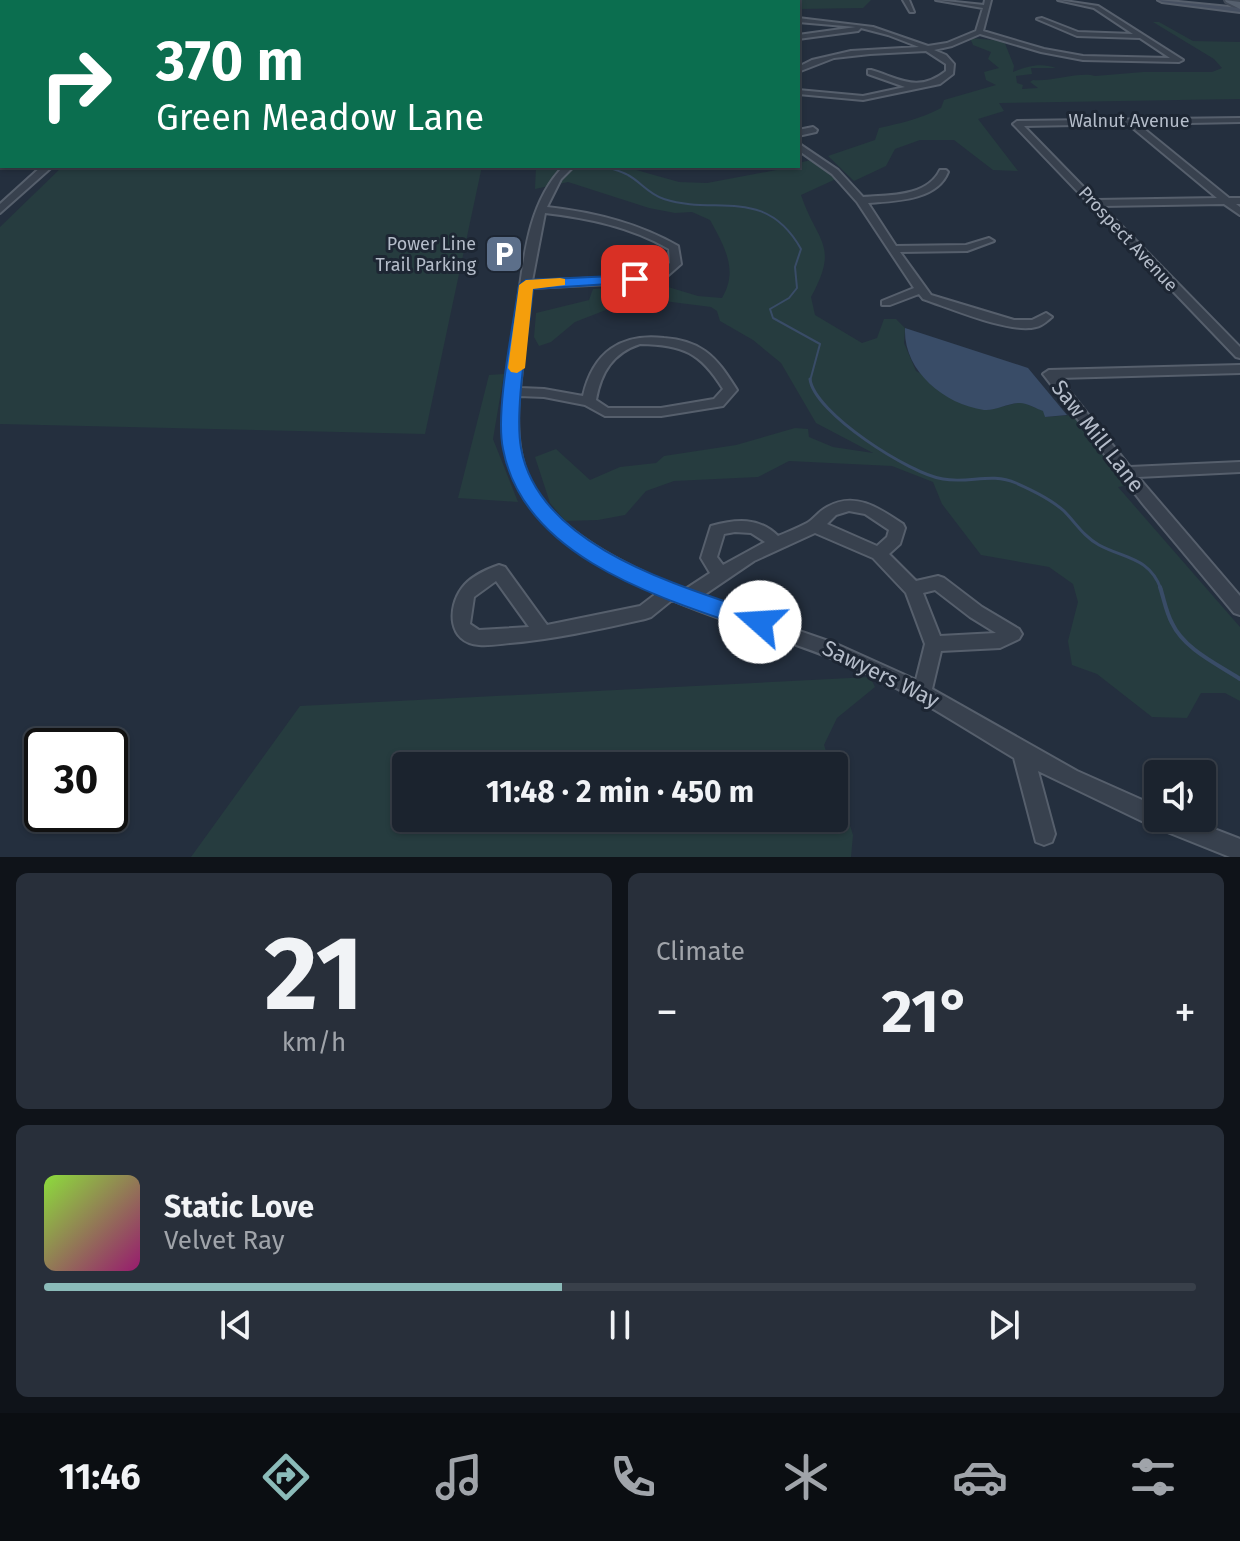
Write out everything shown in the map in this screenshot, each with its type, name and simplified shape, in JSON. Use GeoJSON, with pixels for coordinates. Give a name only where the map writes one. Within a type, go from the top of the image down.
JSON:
{"type":"FeatureCollection","features":[{"type":"Feature","properties":{"kind":"main road"},"geometry":{"type":"LineString","coordinates":[[1162,0],[1240,8]]}},
{"type":"Feature","properties":{"kind":"main road"},"geometry":{"type":"LineString","coordinates":[[1229,0],[1240,8]]}},
{"type":"Feature","properties":{"kind":"street"},"geometry":{"type":"LineString","coordinates":[[906,0],[912,11]]}},
{"type":"Feature","properties":{"kind":"street"},"geometry":{"type":"LineString","coordinates":[[939,0],[988,3],[979,32]]}},
{"type":"Feature","properties":{"kind":"street"},"geometry":{"type":"LineString","coordinates":[[800,69],[844,54],[946,46],[979,32],[1043,51],[1083,58],[1179,64],[1096,7],[1061,0]]}},
{"type":"Feature","properties":{"kind":"street"},"geometry":{"type":"LineString","coordinates":[[1040,19],[1077,34],[1139,36]]}},
{"type":"Feature","properties":{"kind":"street"},"geometry":{"type":"LineString","coordinates":[[800,20],[870,26],[927,48],[950,64],[950,72],[937,82],[863,98],[800,92]]}},
{"type":"Feature","properties":{"kind":"street"},"geometry":{"type":"LineString","coordinates":[[800,37],[870,26]]}},
{"type":"Feature","properties":{"kind":"street"},"geometry":{"type":"LineString","coordinates":[[838,33],[850,37]]}},
{"type":"Feature","properties":{"kind":"street"},"geometry":{"type":"LineString","coordinates":[[871,72],[914,87]]}},
{"type":"Feature","properties":{"kind":"street","name":"Walnut Avenue"},"geometry":{"type":"LineString","coordinates":[[1017,124],[1240,120]]}},
{"type":"Feature","properties":{"kind":"street"},"geometry":{"type":"LineString","coordinates":[[1129,121],[1240,212]]}},
{"type":"Feature","properties":{"kind":"street","name":"Prospect Avenue"},"geometry":{"type":"LineString","coordinates":[[1017,124],[1240,354]]}},
{"type":"Feature","properties":{"kind":"street"},"geometry":{"type":"LineString","coordinates":[[800,133],[813,130]]}},
{"type":"Feature","properties":{"kind":"street"},"geometry":{"type":"LineString","coordinates":[[800,147],[835,172],[861,200],[920,290],[936,301],[1013,324],[1034,324],[1046,317]]}},
{"type":"Feature","properties":{"kind":"street"},"geometry":{"type":"LineString","coordinates":[[0,210],[46,168]]}},
{"type":"Feature","properties":{"kind":"street","name":"Sawyers Way"},"geometry":{"type":"LineString","coordinates":[[567,168],[552,181],[529,255],[511,447],[529,493],[555,524],[590,553],[678,594],[831,647],[922,692],[1070,778],[1144,812]]}},
{"type":"Feature","properties":{"kind":"street"},"geometry":{"type":"LineString","coordinates":[[861,200],[909,197],[940,180],[943,172]]}},
{"type":"Feature","properties":{"kind":"street"},"geometry":{"type":"LineString","coordinates":[[1096,203],[1240,201]]}},
{"type":"Feature","properties":{"kind":"street"},"geometry":{"type":"LineString","coordinates":[[526,285],[648,279],[661,276],[676,264],[674,248],[654,237],[580,215],[543,210]]}},
{"type":"Feature","properties":{"kind":"street"},"geometry":{"type":"LineString","coordinates":[[894,249],[967,248],[989,241]]}},
{"type":"Feature","properties":{"kind":"street"},"geometry":{"type":"LineString","coordinates":[[886,303],[920,290]]}},
{"type":"Feature","properties":{"kind":"street"},"geometry":{"type":"LineString","coordinates":[[515,392],[544,393],[589,401],[605,412],[661,412],[718,403],[730,390],[703,353],[694,347],[671,341],[639,340],[610,354],[602,364],[589,401]]}},
{"type":"Feature","properties":{"kind":"street","name":"Saw Mill Lane"},"geometry":{"type":"LineString","coordinates":[[1240,369],[1049,374],[1126,472],[1233,591],[1240,608]]}},
{"type":"Feature","properties":{"kind":"street"},"geometry":{"type":"LineString","coordinates":[[1126,472],[1240,467]]}},
{"type":"Feature","properties":{"kind":"street"},"geometry":{"type":"LineString","coordinates":[[543,633],[499,572],[473,586],[462,601],[461,628],[477,638],[543,633],[645,612],[721,576],[748,557],[815,526],[831,511],[849,505],[869,509],[897,528],[894,540],[879,554]]}},
{"type":"Feature","properties":{"kind":"street"},"geometry":{"type":"LineString","coordinates":[[721,576],[709,558],[717,530],[750,525],[766,532],[776,545]]}},
{"type":"Feature","properties":{"kind":"street"},"geometry":{"type":"LineString","coordinates":[[815,526],[879,554],[913,589],[934,644],[922,692]]}},
{"type":"Feature","properties":{"kind":"street"},"geometry":{"type":"LineString","coordinates":[[913,589],[938,583],[976,612],[1013,634],[1000,640],[934,644]]}},
{"type":"Feature","properties":{"kind":"street"},"geometry":{"type":"LineString","coordinates":[[1022,750],[1044,834]]}},
{"type":"Feature","properties":{"kind":"street","name":"Sawyers Way"},"geometry":{"type":"LineString","coordinates":[[1194,832],[1240,850]]}},
{"type":"Feature","properties":{"kind":"green space"},"geometry":{"type":"Polygon","coordinates":[[[800,0],[871,0],[863,8],[800,9],[800,0]]]}},
{"type":"Feature","properties":{"kind":"green space"},"geometry":{"type":"Polygon","coordinates":[[[1153,22],[1159,22],[1193,41],[1240,42],[1240,99],[999,103],[1004,111],[978,119],[1018,171],[993,170],[954,140],[920,140],[895,149],[886,166],[854,181],[828,156],[875,140],[879,128],[933,112],[941,108],[944,100],[996,85],[986,80],[984,72],[999,68],[988,59],[991,52],[973,45],[970,38],[1004,41],[1014,66],[1013,72],[1039,65],[1056,68],[1031,68],[1032,74],[1016,76],[1017,83],[1023,85],[1022,89],[1038,88],[1030,82],[1033,80],[1143,72],[1212,72],[1222,68],[1214,59],[1153,22]]]}},
{"type":"Feature","properties":{"kind":"green space"},"geometry":{"type":"Polygon","coordinates":[[[811,160],[836,179],[801,195],[825,254],[820,279],[811,297],[815,315],[862,343],[877,338],[884,319],[896,319],[905,328],[904,343],[916,371],[988,410],[1021,402],[1044,411],[1045,417],[1072,415],[1130,485],[1118,487],[1240,627],[1240,701],[1225,693],[1201,693],[1187,718],[1152,717],[1097,674],[1072,665],[1068,641],[1078,602],[1073,584],[1049,567],[981,555],[942,504],[933,482],[892,466],[789,461],[758,477],[674,481],[646,491],[625,515],[598,520],[565,521],[550,503],[535,457],[556,449],[590,480],[620,467],[656,463],[664,456],[736,445],[795,428],[808,429],[809,437],[833,447],[873,453],[816,423],[781,363],[753,340],[720,321],[717,311],[711,307],[648,299],[611,308],[575,322],[551,342],[539,346],[534,337],[536,313],[589,300],[593,289],[658,284],[698,296],[722,298],[729,278],[728,258],[710,220],[692,212],[675,213],[649,208],[568,182],[535,189],[536,168],[629,168],[679,182],[707,183],[800,168],[800,163],[811,160]]]}},
{"type":"Feature","properties":{"kind":"green space"},"geometry":{"type":"Polygon","coordinates":[[[61,168],[482,168],[425,434],[0,424],[0,227],[61,168]]]}},
{"type":"Feature","properties":{"kind":"green space"},"geometry":{"type":"Polygon","coordinates":[[[504,374],[493,439],[518,502],[458,498],[489,375],[504,374]]]}},
{"type":"Feature","properties":{"kind":"green space"},"geometry":{"type":"Polygon","coordinates":[[[870,677],[875,687],[837,718],[824,745],[826,752],[392,752],[392,832],[848,832],[848,819],[853,835],[851,857],[191,857],[300,706],[870,677]]]}},
{"type":"Feature","properties":{"kind":"water"},"geometry":{"type":"Polygon","coordinates":[[[905,328],[1028,368],[1067,415],[1045,417],[1043,411],[1023,403],[984,410],[954,401],[918,371],[906,343],[905,328]]]}},
{"type":"Feature","properties":{"kind":"waterway"},"geometry":{"type":"LineString","coordinates":[[610,168],[628,175],[664,199],[756,210],[787,229],[801,249],[795,267],[797,288],[789,298],[770,309],[773,318],[820,344],[810,380]]}},
{"type":"Feature","properties":{"kind":"waterway"},"geometry":{"type":"LineString","coordinates":[[810,380],[828,408],[887,454],[928,475],[943,479],[998,478],[1035,492],[1059,507],[1094,542],[1143,565],[1156,578],[1161,589]]}},
{"type":"Feature","properties":{"kind":"waterway"},"geometry":{"type":"LineString","coordinates":[[1160,587],[1170,619],[1184,641],[1240,679]]}},
{"type":"Feature","properties":{"kind":"slow traffic"},"geometry":{"type":"LineString","coordinates":[[517,368],[526,285],[560,282]]}},
{"type":"Feature","properties":{"kind":"place","name":"Power Line Trail Parking"},"geometry":{"type":"Point","coordinates":[504,254]}},
{"type":"Feature","properties":{"kind":"route"},"geometry":{"type":"LineString","coordinates":[[635,279],[526,285],[511,419],[511,447],[518,470],[529,493],[555,524],[590,553],[670,592],[760,622]]}}]}
